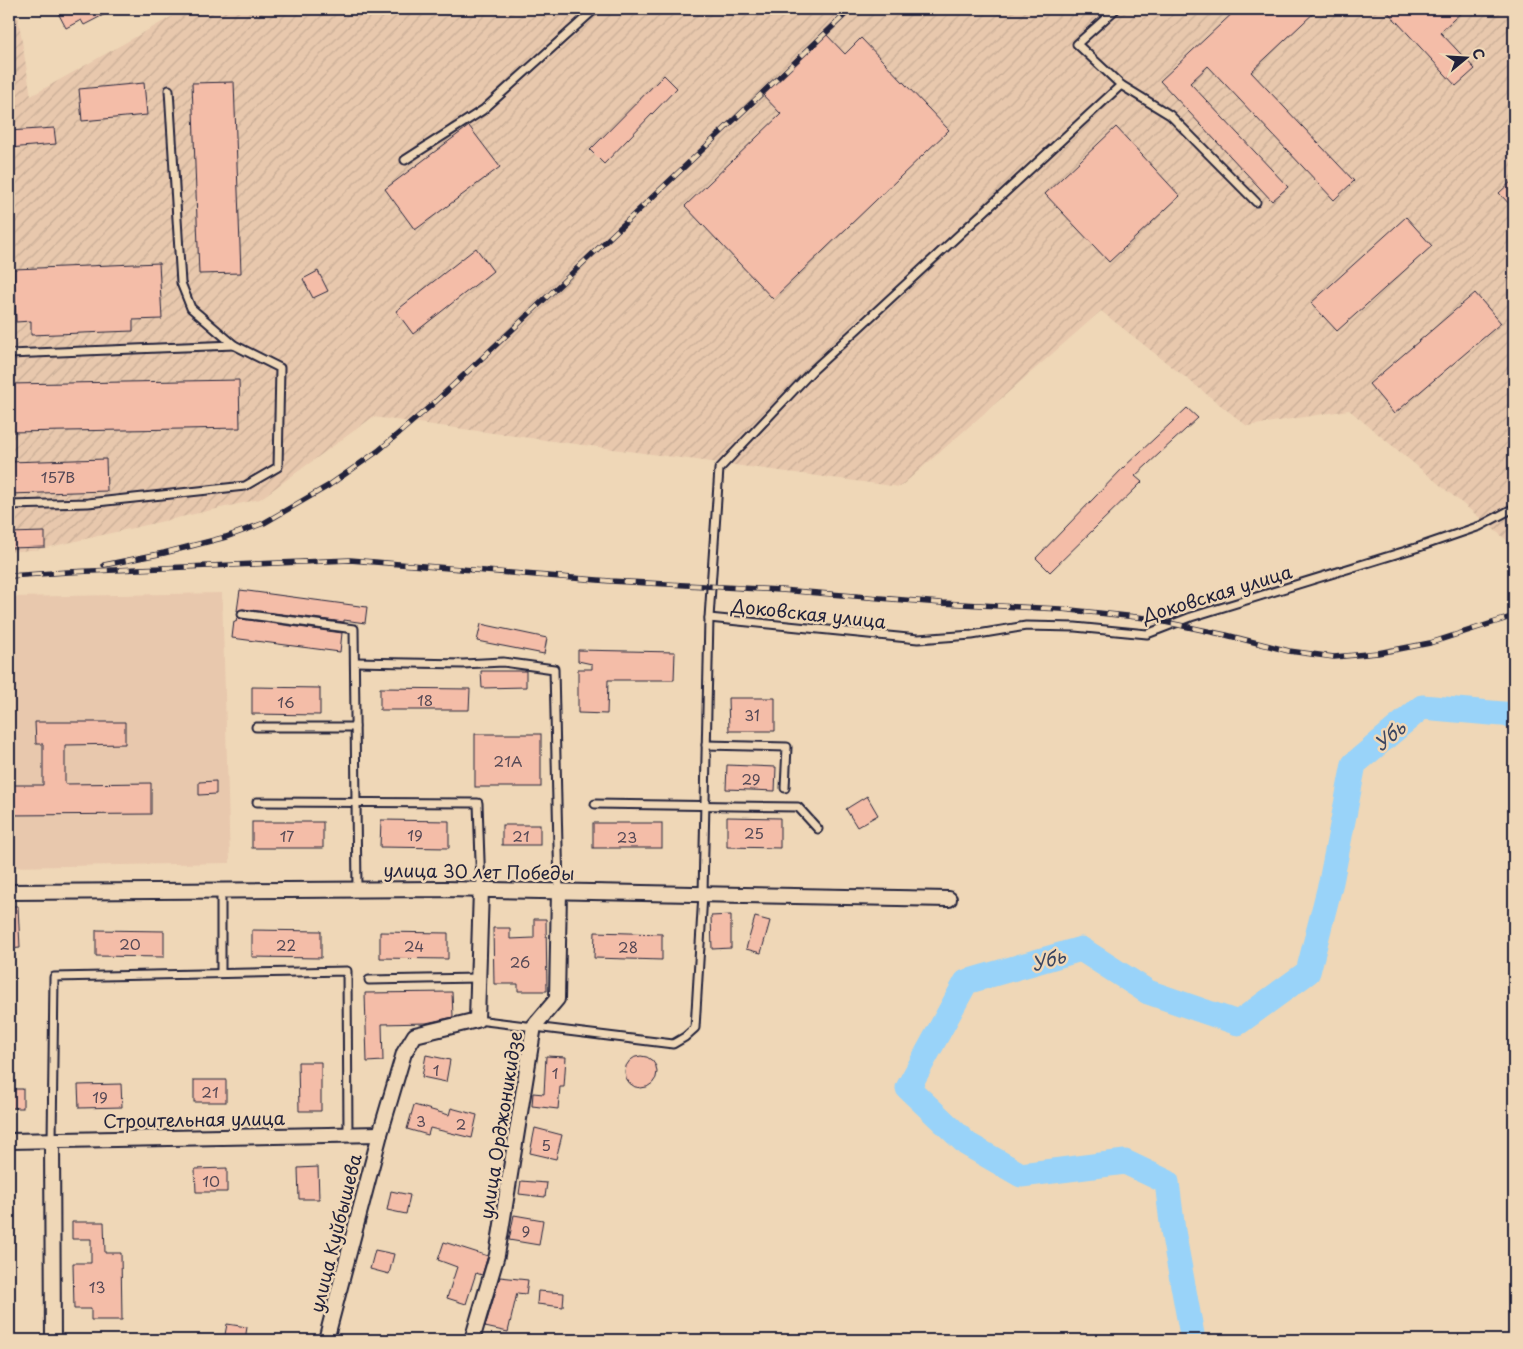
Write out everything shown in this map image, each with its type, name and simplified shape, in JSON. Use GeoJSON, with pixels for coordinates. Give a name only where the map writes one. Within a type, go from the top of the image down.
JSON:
{"type":"FeatureCollection","features":[{"type":"Feature","properties":{"kind":"street","name":"улица 30 лет Победы"},"geometry":{"type":"LineString","coordinates":[[9,892],[481,889],[949,899]]}},
{"type":"Feature","properties":{"kind":"street"},"geometry":{"type":"LineString","coordinates":[[477,1020],[481,889]]}},
{"type":"Feature","properties":{"kind":"street","name":"улица Орджоникидзе"},"geometry":{"type":"LineString","coordinates":[[472,1340],[497,1255],[534,1026],[558,1000],[559,891]]}},
{"type":"Feature","properties":{"kind":"street","name":"улица Куйбышева"},"geometry":{"type":"LineString","coordinates":[[326,1340],[380,1134],[404,1053],[415,1035],[477,1020]]}},
{"type":"Feature","properties":{"kind":"street","name":"Строительная улица"},"geometry":{"type":"LineString","coordinates":[[9,1142],[380,1134]]}},
{"type":"Feature","properties":{"kind":"street"},"geometry":{"type":"LineString","coordinates":[[52,1141],[53,1340]]}},
{"type":"Feature","properties":{"kind":"lane"},"geometry":{"type":"LineString","coordinates":[[405,160],[483,110],[595,9]]}},
{"type":"Feature","properties":{"kind":"lane"},"geometry":{"type":"LineString","coordinates":[[1116,9],[1077,44],[1121,85],[1170,115],[1256,202]]}},
{"type":"Feature","properties":{"kind":"lane"},"geometry":{"type":"LineString","coordinates":[[477,1020],[674,1044],[695,1028],[704,894],[709,618],[719,469],[812,371],[1121,85]]}},
{"type":"Feature","properties":{"kind":"lane"},"geometry":{"type":"LineString","coordinates":[[9,505],[88,503],[245,486],[278,467],[280,368],[234,345],[191,308],[181,283],[168,90]]}},
{"type":"Feature","properties":{"kind":"lane"},"geometry":{"type":"LineString","coordinates":[[9,354],[234,345]]}},
{"type":"Feature","properties":{"kind":"lane","name":"Доковская улица"},"geometry":{"type":"LineString","coordinates":[[709,618],[918,639],[972,635],[1026,626],[1147,634],[1191,617],[1419,547],[1480,526],[1514,508]]}},
{"type":"Feature","properties":{"kind":"lane"},"geometry":{"type":"LineString","coordinates":[[242,614],[354,629],[357,889]]}},
{"type":"Feature","properties":{"kind":"lane"},"geometry":{"type":"LineString","coordinates":[[355,662],[464,664],[503,662],[554,669],[559,891]]}},
{"type":"Feature","properties":{"kind":"lane"},"geometry":{"type":"LineString","coordinates":[[256,727],[355,727]]}},
{"type":"Feature","properties":{"kind":"lane"},"geometry":{"type":"LineString","coordinates":[[706,745],[787,746],[785,788]]}},
{"type":"Feature","properties":{"kind":"lane"},"geometry":{"type":"LineString","coordinates":[[257,802],[478,804],[481,889]]}},
{"type":"Feature","properties":{"kind":"lane"},"geometry":{"type":"LineString","coordinates":[[595,804],[798,807],[818,829]]}},
{"type":"Feature","properties":{"kind":"lane"},"geometry":{"type":"LineString","coordinates":[[221,890],[221,973]]}},
{"type":"Feature","properties":{"kind":"lane"},"geometry":{"type":"LineString","coordinates":[[52,1141],[54,977],[221,973],[347,971],[348,1135]]}},
{"type":"Feature","properties":{"kind":"lane"},"geometry":{"type":"LineString","coordinates":[[370,980],[478,978]]}},
{"type":"Feature","properties":{"kind":"shaded area"},"geometry":{"type":"Polygon","coordinates":[[[185,9],[1514,9],[1514,546],[1349,410],[1247,426],[1101,311],[900,487],[373,417],[260,499],[41,549],[9,552],[9,17],[18,17],[31,96],[185,9]]]}},
{"type":"Feature","properties":{"kind":"shaded area"},"geometry":{"type":"Polygon","coordinates":[[[222,593],[230,863],[9,867],[9,602],[13,597],[222,593]]]}},
{"type":"Feature","properties":{"kind":"building"},"geometry":{"type":"Polygon","coordinates":[[[56,9],[115,9],[84,25],[81,20],[66,28],[56,9]]]}},
{"type":"Feature","properties":{"kind":"building"},"geometry":{"type":"Polygon","coordinates":[[[1237,9],[1318,9],[1251,72],[1354,181],[1334,200],[1208,66],[1190,83],[1288,187],[1272,201],[1160,81],[1237,9]]]}},
{"type":"Feature","properties":{"kind":"building"},"geometry":{"type":"Polygon","coordinates":[[[1385,9],[1465,9],[1440,32],[1475,69],[1456,86],[1385,9]]]}},
{"type":"Feature","properties":{"kind":"building"},"geometry":{"type":"Polygon","coordinates":[[[824,32],[845,54],[861,38],[949,130],[773,299],[685,206],[781,114],[760,92],[824,32]]]}},
{"type":"Feature","properties":{"kind":"building"},"geometry":{"type":"Polygon","coordinates":[[[664,75],[677,88],[604,164],[590,150],[664,75]]]}},
{"type":"Feature","properties":{"kind":"building"},"geometry":{"type":"Polygon","coordinates":[[[234,82],[241,273],[199,274],[192,83],[234,82]]]}},
{"type":"Feature","properties":{"kind":"building"},"geometry":{"type":"Polygon","coordinates":[[[144,83],[147,115],[82,121],[79,89],[144,83]]]}},
{"type":"Feature","properties":{"kind":"building"},"geometry":{"type":"Polygon","coordinates":[[[469,126],[500,167],[415,230],[385,189],[469,126]]]}},
{"type":"Feature","properties":{"kind":"building"},"geometry":{"type":"Polygon","coordinates":[[[1116,127],[1180,196],[1109,262],[1045,194],[1116,127]]]}},
{"type":"Feature","properties":{"kind":"building"},"geometry":{"type":"Polygon","coordinates":[[[54,128],[56,144],[9,148],[9,131],[54,128]]]}},
{"type":"Feature","properties":{"kind":"building"},"geometry":{"type":"Polygon","coordinates":[[[1514,179],[1514,209],[1499,193],[1514,179]]]}},
{"type":"Feature","properties":{"kind":"building"},"geometry":{"type":"Polygon","coordinates":[[[1406,217],[1432,246],[1337,331],[1311,303],[1406,217]]]}},
{"type":"Feature","properties":{"kind":"building"},"geometry":{"type":"Polygon","coordinates":[[[476,248],[493,271],[413,334],[396,311],[476,248]]]}},
{"type":"Feature","properties":{"kind":"building"},"geometry":{"type":"Polygon","coordinates":[[[159,263],[162,319],[133,320],[133,331],[31,335],[31,321],[16,322],[14,269],[159,263]]]}},
{"type":"Feature","properties":{"kind":"building"},"geometry":{"type":"Polygon","coordinates":[[[318,271],[328,291],[313,298],[303,279],[318,271]]]}},
{"type":"Feature","properties":{"kind":"building"},"geometry":{"type":"Polygon","coordinates":[[[1475,293],[1501,323],[1394,414],[1369,384],[1475,293]]]}},
{"type":"Feature","properties":{"kind":"building"},"geometry":{"type":"Polygon","coordinates":[[[239,380],[240,428],[9,432],[9,384],[239,380]]]}},
{"type":"Feature","properties":{"kind":"building"},"geometry":{"type":"Polygon","coordinates":[[[1187,408],[1198,418],[1135,476],[1142,482],[1050,572],[1036,558],[1124,467],[1187,408]]]}},
{"type":"Feature","properties":{"kind":"building"},"geometry":{"type":"Polygon","coordinates":[[[106,459],[107,491],[9,494],[9,462],[106,459]]]}},
{"type":"Feature","properties":{"kind":"building"},"geometry":{"type":"Polygon","coordinates":[[[45,532],[45,547],[9,548],[9,533],[45,532]]]}},
{"type":"Feature","properties":{"kind":"building"},"geometry":{"type":"Polygon","coordinates":[[[240,590],[367,607],[365,623],[243,609],[237,611],[240,590]]]}},
{"type":"Feature","properties":{"kind":"building"},"geometry":{"type":"Polygon","coordinates":[[[237,616],[241,619],[342,633],[340,652],[232,638],[234,621],[236,622],[237,616]]]}},
{"type":"Feature","properties":{"kind":"building"},"geometry":{"type":"Polygon","coordinates":[[[481,624],[547,638],[544,654],[477,641],[481,624]]]}},
{"type":"Feature","properties":{"kind":"building"},"geometry":{"type":"Polygon","coordinates":[[[578,650],[675,652],[674,680],[608,680],[607,714],[578,713],[578,669],[592,669],[592,664],[578,661],[578,650]]]}},
{"type":"Feature","properties":{"kind":"building"},"geometry":{"type":"Polygon","coordinates":[[[481,671],[526,671],[526,687],[482,688],[481,671]]]}},
{"type":"Feature","properties":{"kind":"building"},"geometry":{"type":"Polygon","coordinates":[[[252,687],[320,688],[320,715],[252,714],[252,687]]]}},
{"type":"Feature","properties":{"kind":"building"},"geometry":{"type":"Polygon","coordinates":[[[380,688],[470,689],[469,710],[380,710],[380,688]]]}},
{"type":"Feature","properties":{"kind":"building"},"geometry":{"type":"Polygon","coordinates":[[[728,698],[775,698],[775,731],[729,731],[728,698]]]}},
{"type":"Feature","properties":{"kind":"building"},"geometry":{"type":"Polygon","coordinates":[[[35,722],[125,722],[125,744],[65,745],[65,784],[151,783],[151,814],[9,815],[9,785],[43,785],[43,744],[36,744],[35,722]]]}},
{"type":"Feature","properties":{"kind":"building"},"geometry":{"type":"Polygon","coordinates":[[[475,734],[541,734],[541,787],[475,787],[475,734]]]}},
{"type":"Feature","properties":{"kind":"building"},"geometry":{"type":"Polygon","coordinates":[[[727,765],[776,767],[775,791],[726,789],[727,765]]]}},
{"type":"Feature","properties":{"kind":"building"},"geometry":{"type":"Polygon","coordinates":[[[216,781],[216,794],[199,795],[199,782],[216,781]]]}},
{"type":"Feature","properties":{"kind":"building"},"geometry":{"type":"Polygon","coordinates":[[[867,796],[878,815],[857,827],[846,809],[867,796]]]}},
{"type":"Feature","properties":{"kind":"building"},"geometry":{"type":"Polygon","coordinates":[[[727,817],[780,818],[780,848],[727,847],[727,817]]]}},
{"type":"Feature","properties":{"kind":"building"},"geometry":{"type":"Polygon","coordinates":[[[381,820],[449,821],[449,848],[380,847],[381,820]]]}},
{"type":"Feature","properties":{"kind":"building"},"geometry":{"type":"Polygon","coordinates":[[[252,822],[323,822],[323,848],[252,848],[252,822]]]}},
{"type":"Feature","properties":{"kind":"building"},"geometry":{"type":"Polygon","coordinates":[[[593,823],[662,823],[662,848],[593,848],[593,823]]]}},
{"type":"Feature","properties":{"kind":"building"},"geometry":{"type":"Polygon","coordinates":[[[502,825],[540,825],[540,845],[502,845],[502,825]]]}},
{"type":"Feature","properties":{"kind":"building"},"geometry":{"type":"Polygon","coordinates":[[[9,906],[18,906],[20,948],[9,949],[9,906]]]}},
{"type":"Feature","properties":{"kind":"building"},"geometry":{"type":"Polygon","coordinates":[[[731,915],[731,948],[712,949],[711,916],[731,915]]]}},
{"type":"Feature","properties":{"kind":"building"},"geometry":{"type":"Polygon","coordinates":[[[755,917],[770,921],[761,953],[746,949],[755,917]]]}},
{"type":"Feature","properties":{"kind":"building"},"geometry":{"type":"Polygon","coordinates":[[[534,919],[546,919],[547,991],[518,991],[518,984],[494,984],[493,928],[510,928],[510,939],[534,938],[534,919]]]}},
{"type":"Feature","properties":{"kind":"building"},"geometry":{"type":"Polygon","coordinates":[[[96,930],[164,931],[164,957],[96,956],[96,930]]]}},
{"type":"Feature","properties":{"kind":"building"},"geometry":{"type":"Polygon","coordinates":[[[252,930],[321,931],[321,958],[252,957],[252,930]]]}},
{"type":"Feature","properties":{"kind":"building"},"geometry":{"type":"Polygon","coordinates":[[[380,932],[448,933],[448,959],[380,958],[380,932]]]}},
{"type":"Feature","properties":{"kind":"building"},"geometry":{"type":"Polygon","coordinates":[[[595,932],[662,934],[662,960],[594,958],[595,932]]]}},
{"type":"Feature","properties":{"kind":"building"},"geometry":{"type":"Polygon","coordinates":[[[452,992],[453,1017],[426,1023],[382,1024],[383,1061],[367,1062],[365,993],[452,992]]]}},
{"type":"Feature","properties":{"kind":"building"},"geometry":{"type":"Polygon","coordinates":[[[426,1055],[450,1060],[446,1082],[422,1077],[426,1055]]]}},
{"type":"Feature","properties":{"kind":"building"},"geometry":{"type":"Polygon","coordinates":[[[546,1056],[566,1057],[564,1087],[560,1087],[558,1109],[532,1106],[533,1093],[544,1094],[546,1056]]]}},
{"type":"Feature","properties":{"kind":"building"},"geometry":{"type":"Polygon","coordinates":[[[641,1056],[652,1061],[657,1072],[652,1083],[641,1088],[630,1083],[625,1072],[630,1061],[641,1056]]]}},
{"type":"Feature","properties":{"kind":"building"},"geometry":{"type":"Polygon","coordinates":[[[298,1062],[321,1062],[321,1111],[299,1111],[298,1062]]]}},
{"type":"Feature","properties":{"kind":"building"},"geometry":{"type":"Polygon","coordinates":[[[194,1080],[226,1080],[226,1102],[194,1102],[194,1080]]]}},
{"type":"Feature","properties":{"kind":"building"},"geometry":{"type":"Polygon","coordinates":[[[121,1084],[122,1107],[79,1108],[78,1085],[121,1084]]]}},
{"type":"Feature","properties":{"kind":"building"},"geometry":{"type":"Polygon","coordinates":[[[9,1089],[23,1089],[23,1108],[9,1108],[9,1089]]]}},
{"type":"Feature","properties":{"kind":"building"},"geometry":{"type":"Polygon","coordinates":[[[414,1105],[449,1115],[451,1108],[477,1115],[472,1138],[430,1128],[428,1135],[407,1129],[414,1105]]]}},
{"type":"Feature","properties":{"kind":"building"},"geometry":{"type":"Polygon","coordinates":[[[535,1128],[562,1135],[556,1159],[530,1153],[535,1128]]]}},
{"type":"Feature","properties":{"kind":"building"},"geometry":{"type":"Polygon","coordinates":[[[318,1167],[319,1199],[299,1199],[298,1168],[318,1167]]]}},
{"type":"Feature","properties":{"kind":"building"},"geometry":{"type":"Polygon","coordinates":[[[227,1168],[227,1192],[196,1192],[195,1169],[227,1168]]]}},
{"type":"Feature","properties":{"kind":"building"},"geometry":{"type":"Polygon","coordinates":[[[521,1181],[547,1183],[545,1197],[519,1194],[521,1181]]]}},
{"type":"Feature","properties":{"kind":"building"},"geometry":{"type":"Polygon","coordinates":[[[391,1191],[410,1195],[406,1214],[387,1210],[391,1191]]]}},
{"type":"Feature","properties":{"kind":"building"},"geometry":{"type":"Polygon","coordinates":[[[514,1215],[543,1220],[539,1245],[509,1240],[514,1215]]]}},
{"type":"Feature","properties":{"kind":"building"},"geometry":{"type":"Polygon","coordinates":[[[72,1222],[104,1222],[105,1253],[121,1253],[122,1320],[91,1320],[91,1309],[74,1309],[73,1263],[91,1263],[91,1239],[72,1239],[72,1222]]]}},
{"type":"Feature","properties":{"kind":"building"},"geometry":{"type":"Polygon","coordinates":[[[444,1242],[488,1256],[482,1275],[476,1273],[466,1304],[447,1298],[457,1267],[438,1260],[444,1242]]]}},
{"type":"Feature","properties":{"kind":"building"},"geometry":{"type":"Polygon","coordinates":[[[375,1250],[394,1254],[389,1274],[370,1269],[375,1250]]]}},
{"type":"Feature","properties":{"kind":"building"},"geometry":{"type":"Polygon","coordinates":[[[500,1277],[528,1280],[526,1294],[517,1293],[508,1332],[485,1327],[500,1277]]]}},
{"type":"Feature","properties":{"kind":"building"},"geometry":{"type":"Polygon","coordinates":[[[538,1291],[564,1293],[563,1307],[537,1304],[538,1291]]]}},
{"type":"Feature","properties":{"kind":"building"},"geometry":{"type":"Polygon","coordinates":[[[227,1324],[247,1327],[245,1340],[224,1340],[227,1324]]]}},
{"type":"Feature","properties":{"kind":"waterway","name":"Убь"},"geometry":{"type":"LineString","coordinates":[[1193,1340],[1173,1231],[1167,1182],[1125,1162],[1021,1175],[967,1144],[908,1088],[966,982],[1081,949],[1148,992],[1238,1023],[1308,972],[1331,882],[1354,764],[1422,707],[1514,715]]}},
{"type":"Feature","properties":{"kind":"railway"},"geometry":{"type":"LineString","coordinates":[[104,565],[164,553],[226,537],[264,523],[328,486],[378,451],[434,403],[851,9]]}},
{"type":"Feature","properties":{"kind":"railway"},"geometry":{"type":"LineString","coordinates":[[9,576],[350,560],[610,581],[781,590],[941,603],[1061,609],[1146,618],[1289,651],[1334,657],[1378,653],[1430,643],[1514,616]]}}]}
